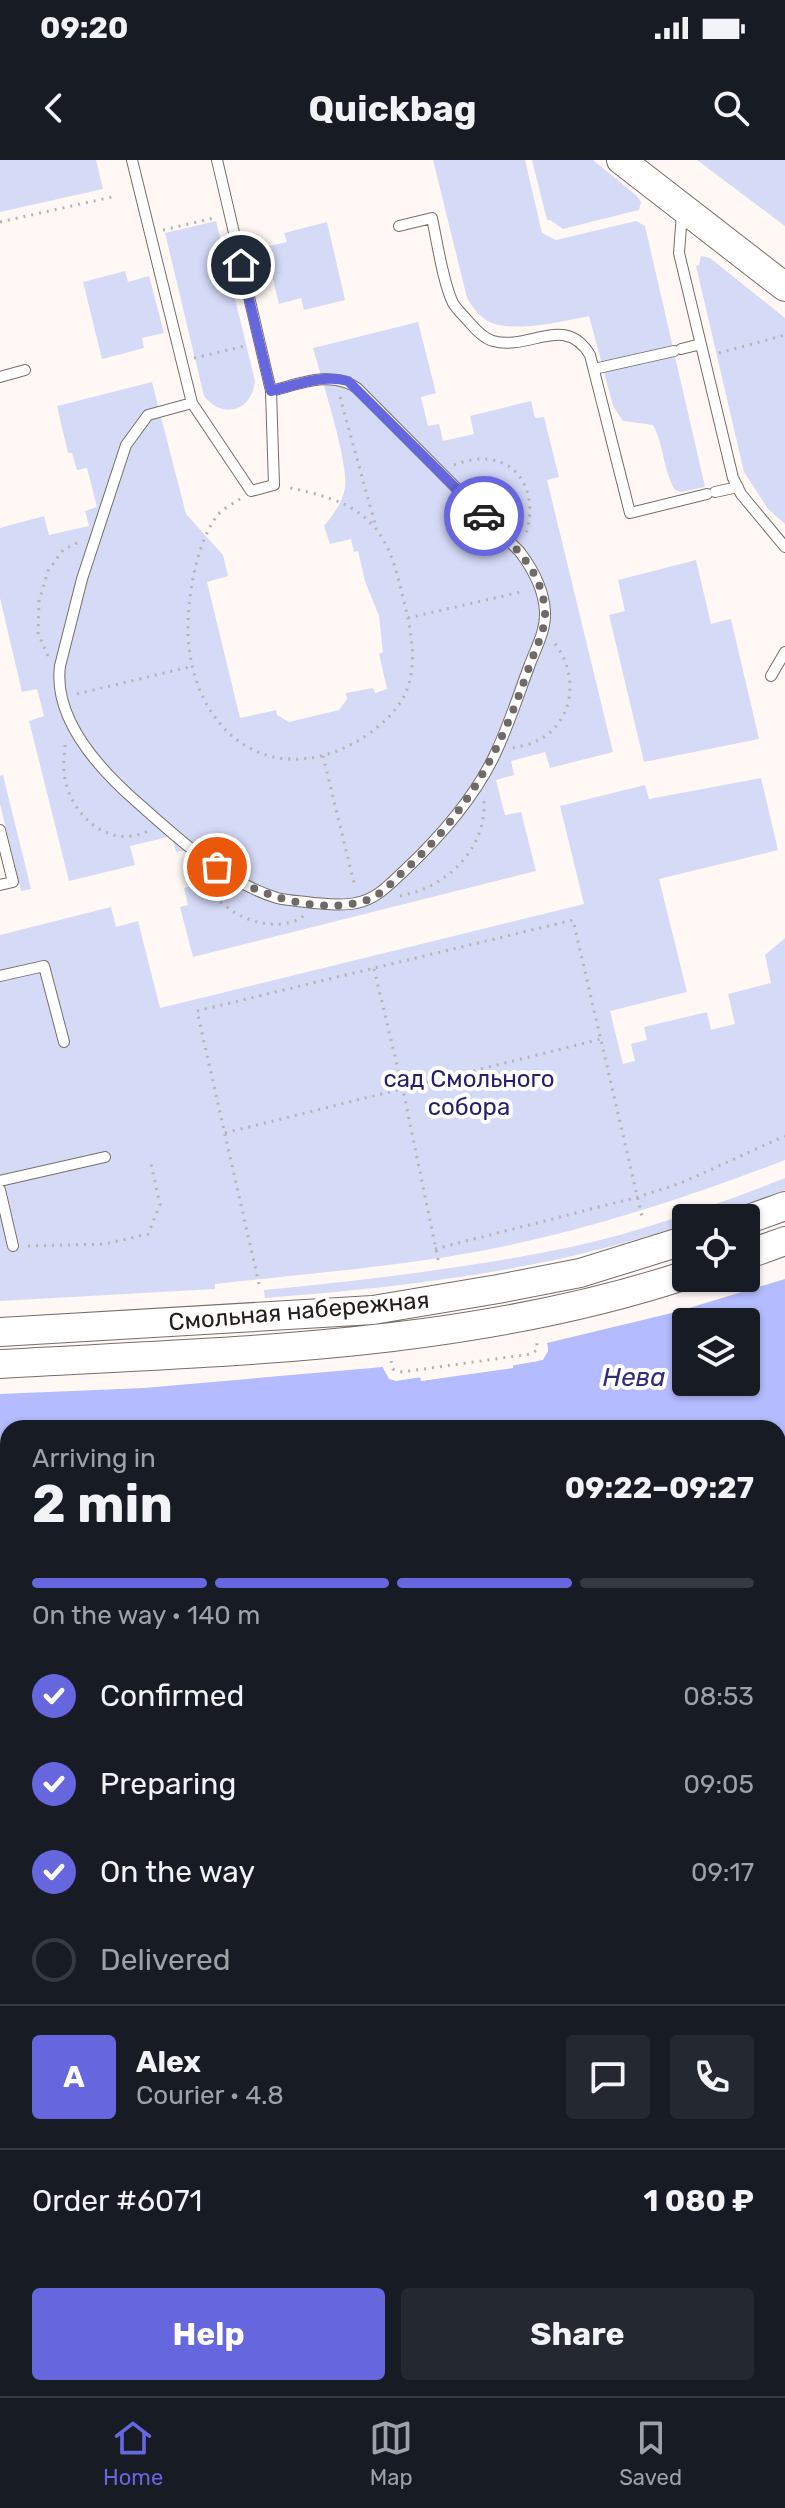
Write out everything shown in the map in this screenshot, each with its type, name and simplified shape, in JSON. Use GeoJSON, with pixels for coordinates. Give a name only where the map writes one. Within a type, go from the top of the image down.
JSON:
{"type":"FeatureCollection","features":[{"type":"Feature","properties":{"kind":"main road"},"geometry":{"type":"LineString","coordinates":[[621,160],[785,287]]}},
{"type":"Feature","properties":{"kind":"main road"},"geometry":{"type":"LineString","coordinates":[[649,160],[785,266]]}},
{"type":"Feature","properties":{"kind":"main road"},"geometry":{"type":"LineString","coordinates":[[760,1215],[785,1206]]}},
{"type":"Feature","properties":{"kind":"main road"},"geometry":{"type":"LineString","coordinates":[[760,1250],[785,1241]]}},
{"type":"Feature","properties":{"kind":"main road","name":"Смольная набережная"},"geometry":{"type":"LineString","coordinates":[[0,1332],[373,1310],[580,1273],[672,1244]]}},
{"type":"Feature","properties":{"kind":"main road","name":"Смольная набережная"},"geometry":{"type":"LineString","coordinates":[[0,1364],[380,1340],[588,1303],[672,1279]]}},
{"type":"Feature","properties":{"kind":"lane"},"geometry":{"type":"LineString","coordinates":[[132,160],[192,403],[251,491],[274,485],[271,391],[217,160]]}},
{"type":"Feature","properties":{"kind":"lane"},"geometry":{"type":"LineString","coordinates":[[682,207],[679,253],[738,487],[785,547]]}},
{"type":"Feature","properties":{"kind":"lane"},"geometry":{"type":"LineString","coordinates":[[399,226],[432,218],[452,301],[491,341],[513,343],[559,334],[572,335],[584,345],[594,369],[630,513],[738,487]]}},
{"type":"Feature","properties":{"kind":"lane"},"geometry":{"type":"LineString","coordinates":[[594,369],[701,344]]}},
{"type":"Feature","properties":{"kind":"lane"},"geometry":{"type":"LineString","coordinates":[[0,377],[25,370]]}},
{"type":"Feature","properties":{"kind":"lane"},"geometry":{"type":"LineString","coordinates":[[192,403],[148,415],[126,445],[82,579],[60,666],[61,698],[73,728],[109,775],[161,824],[234,881],[280,899],[340,905],[359,903],[376,896],[446,826],[480,781],[497,750],[541,635],[545,612],[534,571],[520,552],[357,388],[348,381],[335,378],[271,391]]}},
{"type":"Feature","properties":{"kind":"lane"},"geometry":{"type":"LineString","coordinates":[[771,676],[785,652]]}},
{"type":"Feature","properties":{"kind":"lane"},"geometry":{"type":"LineString","coordinates":[[0,830],[13,882],[0,885]]}},
{"type":"Feature","properties":{"kind":"lane"},"geometry":{"type":"LineString","coordinates":[[0,976],[44,966],[64,1042]]}},
{"type":"Feature","properties":{"kind":"lane"},"geometry":{"type":"LineString","coordinates":[[0,1181],[105,1157]]}},
{"type":"Feature","properties":{"kind":"lane"},"geometry":{"type":"LineString","coordinates":[[0,1190],[13,1246]]}},
{"type":"Feature","properties":{"kind":"path"},"geometry":{"type":"LineString","coordinates":[[0,222],[112,197]]}},
{"type":"Feature","properties":{"kind":"path"},"geometry":{"type":"LineString","coordinates":[[151,233],[229,214]]}},
{"type":"Feature","properties":{"kind":"path"},"geometry":{"type":"LineString","coordinates":[[715,355],[785,335]]}},
{"type":"Feature","properties":{"kind":"path"},"geometry":{"type":"LineString","coordinates":[[182,360],[259,342]]}},
{"type":"Feature","properties":{"kind":"path"},"geometry":{"type":"LineString","coordinates":[[251,491],[217,515],[206,536],[188,604],[188,637],[201,694],[218,723],[238,743],[261,753],[297,759],[332,755],[376,731],[406,693],[412,663],[408,618],[396,570],[375,524],[335,378]]}},
{"type":"Feature","properties":{"kind":"path"},"geometry":{"type":"LineString","coordinates":[[439,471],[459,462],[494,458],[514,468],[521,478],[529,506],[529,524],[520,552]]}},
{"type":"Feature","properties":{"kind":"path"},"geometry":{"type":"LineString","coordinates":[[274,485],[341,501],[375,524]]}},
{"type":"Feature","properties":{"kind":"path"},"geometry":{"type":"LineString","coordinates":[[60,666],[48,657],[38,633],[39,601],[48,571],[63,550],[97,537]]}},
{"type":"Feature","properties":{"kind":"path"},"geometry":{"type":"LineString","coordinates":[[408,618],[539,588]]}},
{"type":"Feature","properties":{"kind":"path"},"geometry":{"type":"LineString","coordinates":[[497,750],[537,741],[558,726],[570,699],[571,677],[566,657],[554,643],[541,635]]}},
{"type":"Feature","properties":{"kind":"path"},"geometry":{"type":"LineString","coordinates":[[61,698],[193,666]]}},
{"type":"Feature","properties":{"kind":"path"},"geometry":{"type":"LineString","coordinates":[[73,728],[65,745],[64,772],[74,802],[96,830],[120,838],[143,834],[161,824]]}},
{"type":"Feature","properties":{"kind":"path"},"geometry":{"type":"LineString","coordinates":[[323,756],[359,903]]}},
{"type":"Feature","properties":{"kind":"path"},"geometry":{"type":"LineString","coordinates":[[376,896],[393,897],[425,889],[439,883],[466,860],[481,829],[484,804],[480,781]]}},
{"type":"Feature","properties":{"kind":"path"},"geometry":{"type":"LineString","coordinates":[[259,1284],[197,1011],[573,920],[643,1221]]}},
{"type":"Feature","properties":{"kind":"path"},"geometry":{"type":"LineString","coordinates":[[374,969],[439,1264]]}},
{"type":"Feature","properties":{"kind":"path"},"geometry":{"type":"LineString","coordinates":[[225,1133],[601,1039]]}},
{"type":"Feature","properties":{"kind":"path"},"geometry":{"type":"LineString","coordinates":[[435,1249],[638,1197],[681,1183],[785,1136]]}},
{"type":"Feature","properties":{"kind":"path"},"geometry":{"type":"LineString","coordinates":[[13,1246],[105,1244],[148,1234],[160,1205],[151,1164]]}},
{"type":"Feature","properties":{"kind":"path"},"geometry":{"type":"LineString","coordinates":[[391,1358],[393,1369],[402,1372],[521,1355],[537,1350],[537,1337]]}},
{"type":"Feature","properties":{"kind":"green space"},"geometry":{"type":"Polygon","coordinates":[[[0,160],[96,160],[103,189],[0,212],[0,160]]]}},
{"type":"Feature","properties":{"kind":"green space"},"geometry":{"type":"Polygon","coordinates":[[[433,160],[525,160],[542,233],[556,240],[636,221],[645,226],[705,487],[681,492],[675,490],[653,425],[623,421],[613,406],[589,316],[538,325],[510,326],[488,321],[476,311],[467,298],[433,160]]]}},
{"type":"Feature","properties":{"kind":"green space"},"geometry":{"type":"Polygon","coordinates":[[[532,160],[593,160],[637,196],[641,202],[639,210],[563,229],[547,220],[532,160]]]}},
{"type":"Feature","properties":{"kind":"green space"},"geometry":{"type":"Polygon","coordinates":[[[697,160],[785,160],[785,226],[697,160]]]}},
{"type":"Feature","properties":{"kind":"green space"},"geometry":{"type":"Polygon","coordinates":[[[216,221],[255,381],[253,391],[243,405],[228,410],[204,396],[165,233],[216,221]]]}},
{"type":"Feature","properties":{"kind":"green space"},"geometry":{"type":"Polygon","coordinates":[[[327,222],[345,300],[304,310],[301,298],[279,304],[265,247],[287,242],[284,233],[327,222]]]}},
{"type":"Feature","properties":{"kind":"green space"},"geometry":{"type":"Polygon","coordinates":[[[701,256],[710,258],[785,318],[785,524],[768,509],[744,472],[696,266],[701,256]]]}},
{"type":"Feature","properties":{"kind":"green space"},"geometry":{"type":"Polygon","coordinates":[[[125,271],[128,282],[149,276],[164,333],[142,338],[144,348],[102,359],[83,282],[125,271]]]}},
{"type":"Feature","properties":{"kind":"green space"},"geometry":{"type":"Polygon","coordinates":[[[418,322],[436,393],[421,397],[428,426],[439,424],[443,441],[474,434],[470,416],[531,401],[535,418],[544,417],[559,477],[547,480],[613,752],[550,768],[545,752],[511,761],[514,775],[496,780],[505,815],[521,812],[536,871],[193,957],[180,907],[188,905],[184,888],[197,885],[188,850],[176,852],[172,836],[130,846],[135,865],[69,881],[29,721],[44,716],[37,689],[22,692],[0,598],[0,528],[44,516],[49,535],[89,526],[85,511],[97,507],[87,468],[77,470],[72,453],[68,453],[57,406],[152,382],[186,514],[223,555],[228,576],[207,582],[240,718],[276,710],[277,715],[289,722],[339,710],[347,699],[346,693],[373,688],[375,693],[387,689],[379,654],[383,652],[379,616],[365,581],[358,551],[354,552],[351,539],[330,544],[324,526],[342,499],[345,476],[339,440],[313,348],[418,322]]]}},
{"type":"Feature","properties":{"kind":"green space"},"geometry":{"type":"Polygon","coordinates":[[[696,560],[711,624],[731,619],[759,739],[644,762],[609,615],[625,611],[618,580],[696,560]]]}},
{"type":"Feature","properties":{"kind":"green space"},"geometry":{"type":"Polygon","coordinates":[[[3,775],[31,889],[21,891],[0,804],[0,776],[3,775]]]}},
{"type":"Feature","properties":{"kind":"green space","name":"сад Смольного собора"},"geometry":{"type":"Polygon","coordinates":[[[761,778],[778,850],[659,879],[687,992],[610,1011],[623,1064],[635,1061],[631,1044],[647,1040],[644,1027],[707,1012],[711,1030],[735,1024],[728,994],[771,983],[765,955],[785,938],[785,1160],[635,1212],[558,1234],[448,1257],[215,1284],[215,1289],[0,1301],[0,935],[111,907],[116,927],[138,921],[160,1008],[584,904],[560,806],[645,785],[649,799],[761,778]]]}},
{"type":"Feature","properties":{"kind":"green space"},"geometry":{"type":"Polygon","coordinates":[[[785,1178],[785,1190],[749,1204],[716,1204],[785,1178]]]}},
{"type":"Feature","properties":{"kind":"green space"},"geometry":{"type":"Polygon","coordinates":[[[672,1219],[672,1228],[531,1265],[425,1282],[265,1298],[264,1290],[495,1261],[625,1233],[672,1219]]]}},
{"type":"Feature","properties":{"kind":"water","name":"Нева"},"geometry":{"type":"Polygon","coordinates":[[[785,1279],[785,1420],[0,1420],[0,1394],[144,1388],[383,1367],[394,1379],[421,1377],[421,1381],[538,1361],[548,1351],[547,1343],[672,1313],[672,1396],[760,1396],[760,1308],[689,1308],[742,1292],[760,1292],[760,1287],[785,1279]]]}},
{"type":"Feature","properties":{"kind":"pier"},"geometry":{"type":"Polygon","coordinates":[[[547,1343],[548,1351],[543,1360],[513,1365],[513,1368],[421,1381],[420,1377],[396,1381],[389,1379],[383,1367],[397,1377],[421,1373],[425,1377],[508,1365],[511,1361],[540,1356],[544,1351],[543,1344],[547,1343]]]}},
{"type":"Feature","properties":{"kind":"way so far"},"geometry":{"type":"LineString","coordinates":[[217,867],[234,881],[280,899],[340,905],[359,903],[376,896],[416,860],[446,826],[480,781],[497,750],[541,635],[545,612],[534,571],[520,552],[484,516]]}},
{"type":"Feature","properties":{"kind":"route"},"geometry":{"type":"LineString","coordinates":[[241,265],[271,391],[321,379],[348,381],[484,516]]}}]}
